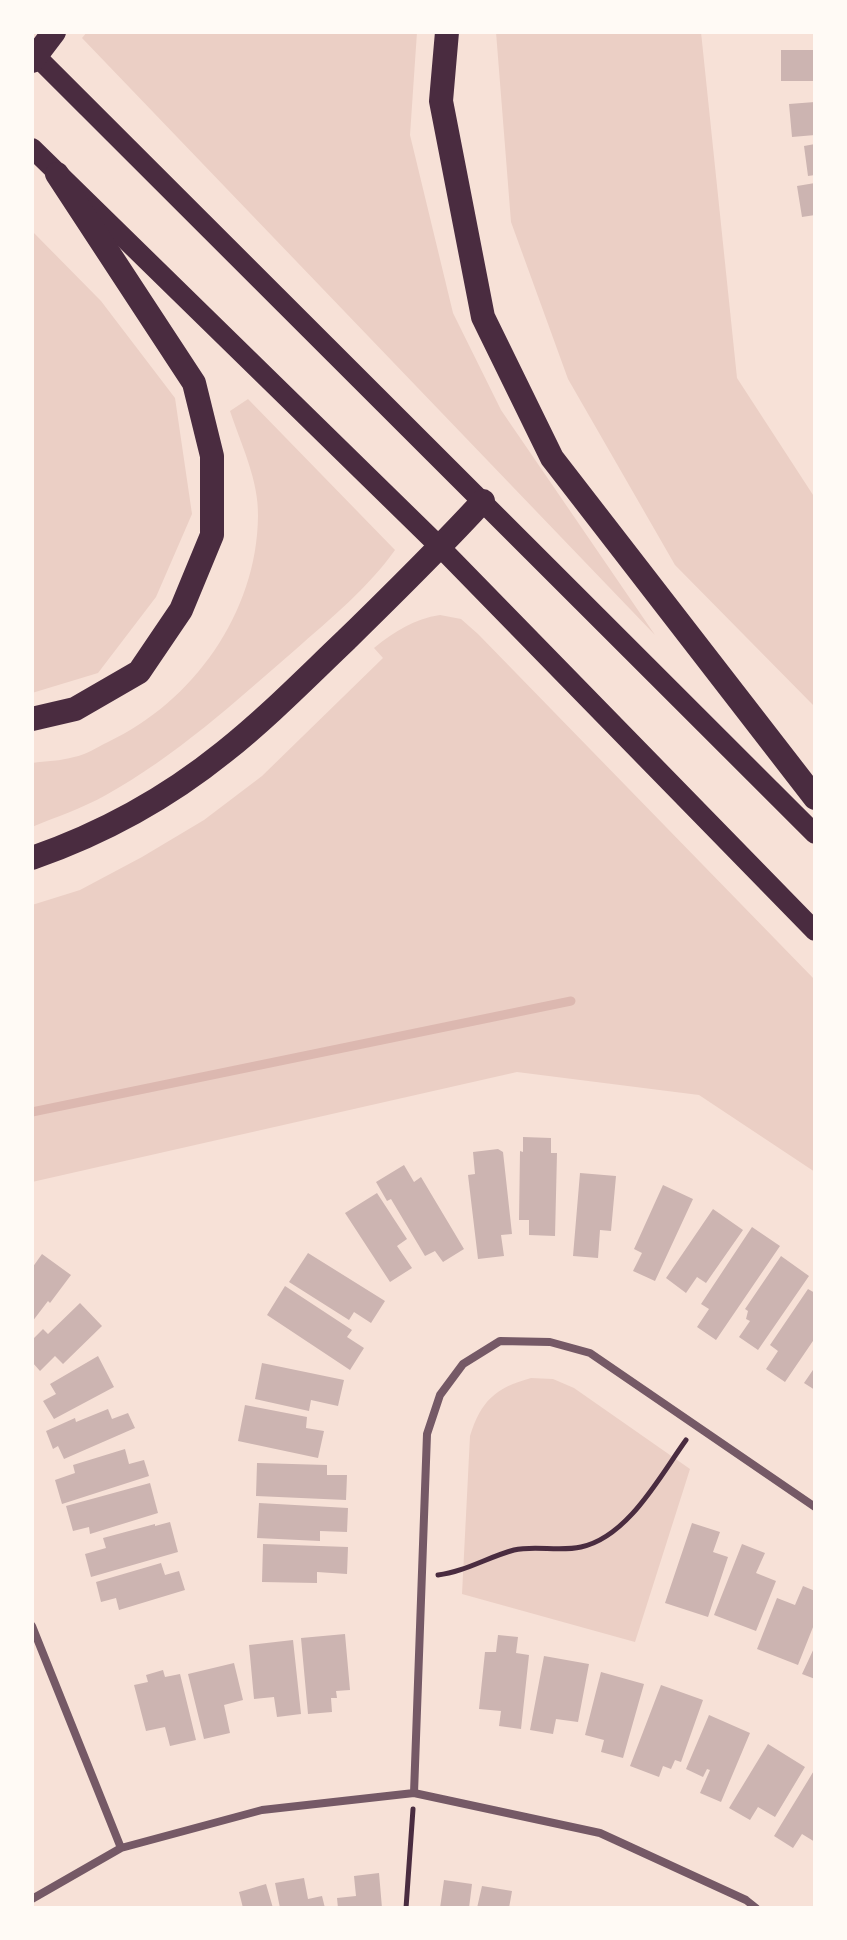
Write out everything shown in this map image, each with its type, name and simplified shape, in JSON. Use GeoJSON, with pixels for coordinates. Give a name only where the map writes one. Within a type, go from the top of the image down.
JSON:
{"type":"FeatureCollection","features":[{"type":"Feature","properties":{"kind":"highway"},"geometry":{"type":"LineString","coordinates":[[32,61],[54,32]]}},
{"type":"Feature","properties":{"kind":"highway"},"geometry":{"type":"LineString","coordinates":[[447,32],[441,101],[483,317],[552,458],[815,798]]}},
{"type":"Feature","properties":{"kind":"highway"},"geometry":{"type":"LineString","coordinates":[[32,719],[75,709],[139,672],[181,610],[212,535],[212,456],[194,383],[57,174]]}},
{"type":"Feature","properties":{"kind":"highway"},"geometry":{"type":"LineString","coordinates":[[32,858],[115,823],[224,753],[284,700],[441,548],[483,501]]}},
{"type":"Feature","properties":{"kind":"main road"},"geometry":{"type":"LineString","coordinates":[[32,52],[815,834]]}},
{"type":"Feature","properties":{"kind":"main road"},"geometry":{"type":"LineString","coordinates":[[32,148],[441,548],[815,931]]}},
{"type":"Feature","properties":{"kind":"street"},"geometry":{"type":"LineString","coordinates":[[414,1793],[427,1434],[440,1395],[463,1364],[500,1341],[550,1342],[590,1353],[815,1507]]}},
{"type":"Feature","properties":{"kind":"street"},"geometry":{"type":"LineString","coordinates":[[32,1626],[121,1848]]}},
{"type":"Feature","properties":{"kind":"street"},"geometry":{"type":"LineString","coordinates":[[32,1899],[121,1848],[262,1810],[414,1793],[600,1833],[746,1900],[756,1908]]}},
{"type":"Feature","properties":{"kind":"path"},"geometry":{"type":"LineString","coordinates":[[422,1577],[450,1574],[517,1549],[581,1547],[604,1539],[623,1525],[696,1426]]}},
{"type":"Feature","properties":{"kind":"path"},"geometry":{"type":"LineString","coordinates":[[406,1908],[414,1793]]}},
{"type":"Feature","properties":{"kind":"shaded area"},"geometry":{"type":"Polygon","coordinates":[[[87,32],[417,32],[410,135],[453,313],[501,410],[655,635],[82,38],[87,32]]]}},
{"type":"Feature","properties":{"kind":"shaded area"},"geometry":{"type":"Polygon","coordinates":[[[496,32],[701,32],[737,378],[815,498],[815,707],[675,565],[568,379],[511,222],[496,32]]]}},
{"type":"Feature","properties":{"kind":"shaded area"},"geometry":{"type":"Polygon","coordinates":[[[32,231],[101,301],[175,398],[192,514],[156,597],[98,673],[32,693],[32,231]]]}},
{"type":"Feature","properties":{"kind":"shaded area"},"geometry":{"type":"Polygon","coordinates":[[[248,399],[395,550],[335,615],[181,746],[106,795],[32,827],[32,763],[83,755],[139,725],[193,678],[233,620],[255,552],[258,516],[252,476],[230,411],[248,399]]]}},
{"type":"Feature","properties":{"kind":"shaded area"},"geometry":{"type":"Polygon","coordinates":[[[440,615],[461,619],[478,634],[815,980],[815,1172],[699,1095],[517,1072],[32,1182],[32,905],[80,890],[204,820],[262,776],[383,658],[374,648],[405,627],[440,615]]]}},
{"type":"Feature","properties":{"kind":"shaded area"},"geometry":{"type":"Polygon","coordinates":[[[531,1378],[553,1379],[574,1388],[690,1469],[635,1642],[462,1594],[470,1436],[479,1414],[491,1398],[508,1386],[531,1378]]]}},
{"type":"Feature","properties":{"kind":"building"},"geometry":{"type":"Polygon","coordinates":[[[781,50],[815,50],[815,81],[781,81],[781,50]]]}},
{"type":"Feature","properties":{"kind":"building"},"geometry":{"type":"Polygon","coordinates":[[[815,102],[815,135],[792,137],[789,104],[815,102]]]}},
{"type":"Feature","properties":{"kind":"building"},"geometry":{"type":"Polygon","coordinates":[[[815,144],[815,175],[808,176],[804,146],[815,144]]]}},
{"type":"Feature","properties":{"kind":"building"},"geometry":{"type":"Polygon","coordinates":[[[815,183],[815,215],[802,217],[797,186],[815,183]]]}},
{"type":"Feature","properties":{"kind":"building"},"geometry":{"type":"Polygon","coordinates":[[[523,1137],[551,1138],[551,1153],[557,1153],[555,1236],[529,1235],[529,1220],[519,1220],[523,1137]]]}},
{"type":"Feature","properties":{"kind":"building"},"geometry":{"type":"Polygon","coordinates":[[[498,1149],[503,1152],[512,1234],[501,1235],[504,1256],[478,1259],[468,1175],[475,1174],[473,1152],[498,1149]]]}},
{"type":"Feature","properties":{"kind":"building"},"geometry":{"type":"Polygon","coordinates":[[[404,1165],[414,1182],[421,1177],[464,1249],[443,1262],[435,1251],[425,1256],[391,1199],[387,1201],[376,1182],[404,1165]]]}},
{"type":"Feature","properties":{"kind":"building"},"geometry":{"type":"Polygon","coordinates":[[[580,1173],[616,1176],[611,1231],[600,1230],[598,1258],[573,1256],[580,1173]]]}},
{"type":"Feature","properties":{"kind":"building"},"geometry":{"type":"Polygon","coordinates":[[[663,1185],[693,1199],[655,1281],[633,1271],[642,1253],[634,1249],[663,1185]]]}},
{"type":"Feature","properties":{"kind":"building"},"geometry":{"type":"Polygon","coordinates":[[[377,1193],[407,1239],[397,1246],[412,1268],[390,1282],[345,1213],[377,1193]]]}},
{"type":"Feature","properties":{"kind":"building"},"geometry":{"type":"Polygon","coordinates":[[[713,1209],[743,1230],[706,1283],[697,1277],[686,1293],[666,1278],[713,1209]]]}},
{"type":"Feature","properties":{"kind":"building"},"geometry":{"type":"Polygon","coordinates":[[[752,1227],[780,1246],[716,1340],[697,1327],[709,1309],[701,1304],[752,1227]]]}},
{"type":"Feature","properties":{"kind":"building"},"geometry":{"type":"Polygon","coordinates":[[[308,1253],[385,1301],[371,1323],[354,1312],[349,1320],[289,1282],[308,1253]]]}},
{"type":"Feature","properties":{"kind":"building"},"geometry":{"type":"Polygon","coordinates":[[[42,1254],[71,1275],[32,1322],[32,1268],[42,1254]]]}},
{"type":"Feature","properties":{"kind":"building"},"geometry":{"type":"Polygon","coordinates":[[[781,1256],[809,1276],[758,1350],[739,1337],[750,1321],[746,1319],[748,1311],[745,1309],[781,1256]]]}},
{"type":"Feature","properties":{"kind":"building"},"geometry":{"type":"Polygon","coordinates":[[[285,1286],[352,1330],[347,1337],[364,1348],[350,1370],[267,1315],[285,1286]]]}},
{"type":"Feature","properties":{"kind":"building"},"geometry":{"type":"Polygon","coordinates":[[[808,1289],[815,1293],[815,1338],[785,1382],[766,1369],[778,1351],[770,1345],[808,1289]]]}},
{"type":"Feature","properties":{"kind":"building"},"geometry":{"type":"Polygon","coordinates":[[[80,1303],[102,1326],[63,1364],[55,1356],[40,1371],[32,1362],[32,1340],[43,1329],[48,1334],[80,1303]]]}},
{"type":"Feature","properties":{"kind":"building"},"geometry":{"type":"Polygon","coordinates":[[[98,1356],[114,1387],[54,1419],[43,1401],[56,1394],[50,1384],[98,1356]]]}},
{"type":"Feature","properties":{"kind":"building"},"geometry":{"type":"Polygon","coordinates":[[[262,1363],[344,1380],[338,1406],[311,1400],[309,1411],[255,1399],[262,1363]]]}},
{"type":"Feature","properties":{"kind":"building"},"geometry":{"type":"Polygon","coordinates":[[[815,1367],[815,1390],[804,1383],[815,1367]]]}},
{"type":"Feature","properties":{"kind":"building"},"geometry":{"type":"Polygon","coordinates":[[[245,1405],[307,1417],[306,1428],[324,1431],[318,1458],[238,1441],[245,1405]]]}},
{"type":"Feature","properties":{"kind":"building"},"geometry":{"type":"Polygon","coordinates":[[[108,1409],[112,1419],[128,1413],[135,1428],[64,1459],[58,1446],[53,1449],[46,1431],[75,1418],[76,1422],[108,1409]]]}},
{"type":"Feature","properties":{"kind":"building"},"geometry":{"type":"Polygon","coordinates":[[[125,1449],[129,1464],[144,1460],[149,1476],[62,1504],[55,1480],[75,1473],[73,1465],[125,1449]]]}},
{"type":"Feature","properties":{"kind":"building"},"geometry":{"type":"Polygon","coordinates":[[[257,1463],[327,1465],[327,1475],[347,1475],[346,1500],[256,1496],[257,1463]]]}},
{"type":"Feature","properties":{"kind":"building"},"geometry":{"type":"Polygon","coordinates":[[[150,1483],[158,1513],[90,1534],[89,1527],[73,1531],[66,1506],[150,1483]]]}},
{"type":"Feature","properties":{"kind":"building"},"geometry":{"type":"Polygon","coordinates":[[[259,1503],[348,1508],[347,1532],[320,1531],[320,1541],[257,1538],[259,1503]]]}},
{"type":"Feature","properties":{"kind":"building"},"geometry":{"type":"Polygon","coordinates":[[[170,1522],[178,1552],[91,1577],[85,1554],[106,1548],[103,1538],[170,1522]]]}},
{"type":"Feature","properties":{"kind":"building"},"geometry":{"type":"Polygon","coordinates":[[[692,1523],[720,1532],[713,1552],[728,1557],[708,1617],[665,1603],[692,1523]]]}},
{"type":"Feature","properties":{"kind":"building"},"geometry":{"type":"Polygon","coordinates":[[[263,1544],[348,1547],[347,1574],[317,1572],[317,1583],[262,1582],[263,1544]]]}},
{"type":"Feature","properties":{"kind":"building"},"geometry":{"type":"Polygon","coordinates":[[[742,1544],[765,1553],[756,1573],[776,1581],[756,1631],[714,1615],[742,1544]]]}},
{"type":"Feature","properties":{"kind":"building"},"geometry":{"type":"Polygon","coordinates":[[[161,1563],[165,1575],[179,1571],[185,1590],[119,1610],[116,1598],[101,1602],[96,1582],[161,1563]]]}},
{"type":"Feature","properties":{"kind":"building"},"geometry":{"type":"Polygon","coordinates":[[[803,1586],[815,1591],[815,1622],[798,1665],[757,1649],[777,1598],[795,1605],[803,1586]]]}},
{"type":"Feature","properties":{"kind":"building"},"geometry":{"type":"Polygon","coordinates":[[[345,1634],[350,1690],[336,1691],[337,1698],[331,1698],[332,1712],[308,1714],[301,1638],[345,1634]]]}},
{"type":"Feature","properties":{"kind":"building"},"geometry":{"type":"Polygon","coordinates":[[[498,1635],[518,1637],[516,1653],[529,1655],[521,1729],[499,1726],[501,1711],[479,1709],[485,1652],[496,1652],[498,1635]]]}},
{"type":"Feature","properties":{"kind":"building"},"geometry":{"type":"Polygon","coordinates":[[[293,1640],[301,1714],[277,1717],[274,1697],[254,1699],[249,1645],[293,1640]]]}},
{"type":"Feature","properties":{"kind":"building"},"geometry":{"type":"Polygon","coordinates":[[[815,1646],[815,1679],[802,1674],[815,1646]]]}},
{"type":"Feature","properties":{"kind":"building"},"geometry":{"type":"Polygon","coordinates":[[[544,1656],[589,1664],[578,1722],[556,1719],[553,1734],[530,1730],[544,1656]]]}},
{"type":"Feature","properties":{"kind":"building"},"geometry":{"type":"Polygon","coordinates":[[[234,1663],[243,1700],[224,1705],[230,1733],[204,1739],[188,1674],[234,1663]]]}},
{"type":"Feature","properties":{"kind":"building"},"geometry":{"type":"Polygon","coordinates":[[[163,1670],[165,1677],[180,1674],[196,1740],[170,1746],[165,1727],[146,1731],[134,1685],[148,1682],[146,1675],[163,1670]]]}},
{"type":"Feature","properties":{"kind":"building"},"geometry":{"type":"Polygon","coordinates":[[[601,1672],[644,1684],[623,1758],[601,1752],[604,1740],[585,1735],[601,1672]]]}},
{"type":"Feature","properties":{"kind":"building"},"geometry":{"type":"Polygon","coordinates":[[[661,1685],[703,1700],[681,1762],[675,1760],[671,1769],[663,1766],[659,1777],[630,1766],[661,1685]]]}},
{"type":"Feature","properties":{"kind":"building"},"geometry":{"type":"Polygon","coordinates":[[[709,1715],[750,1733],[721,1802],[700,1793],[710,1770],[707,1769],[703,1777],[686,1769],[709,1715]]]}},
{"type":"Feature","properties":{"kind":"building"},"geometry":{"type":"Polygon","coordinates":[[[768,1744],[805,1767],[775,1817],[758,1807],[750,1820],[729,1808],[768,1744]]]}},
{"type":"Feature","properties":{"kind":"building"},"geometry":{"type":"Polygon","coordinates":[[[815,1769],[815,1842],[802,1834],[793,1848],[774,1836],[815,1769]]]}},
{"type":"Feature","properties":{"kind":"building"},"geometry":{"type":"Polygon","coordinates":[[[379,1873],[382,1908],[338,1908],[337,1898],[356,1896],[354,1876],[379,1873]]]}},
{"type":"Feature","properties":{"kind":"building"},"geometry":{"type":"Polygon","coordinates":[[[304,1878],[308,1899],[322,1896],[325,1908],[280,1908],[275,1883],[304,1878]]]}},
{"type":"Feature","properties":{"kind":"building"},"geometry":{"type":"Polygon","coordinates":[[[444,1880],[472,1884],[469,1908],[440,1908],[444,1880]]]}},
{"type":"Feature","properties":{"kind":"building"},"geometry":{"type":"Polygon","coordinates":[[[266,1884],[273,1908],[243,1908],[239,1892],[266,1884]]]}},
{"type":"Feature","properties":{"kind":"building"},"geometry":{"type":"Polygon","coordinates":[[[482,1886],[512,1891],[509,1908],[477,1908],[482,1886]]]}},
{"type":"Feature","properties":{"kind":"waterway"},"geometry":{"type":"LineString","coordinates":[[32,1112],[571,1001]]}}]}
